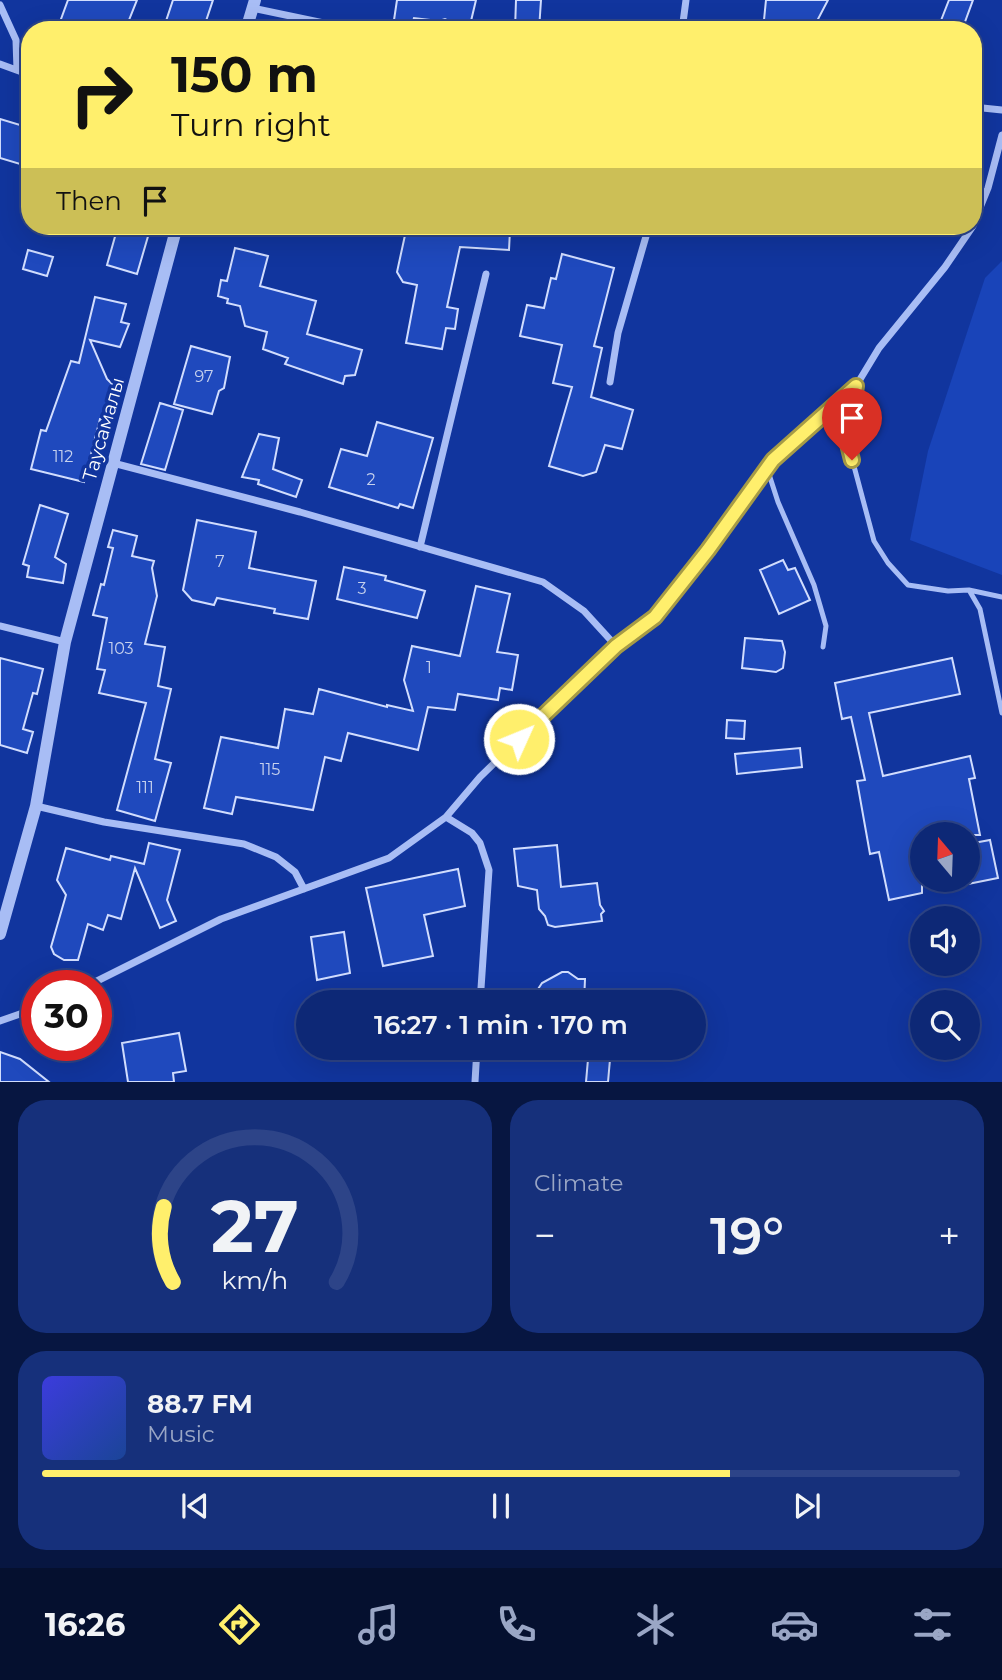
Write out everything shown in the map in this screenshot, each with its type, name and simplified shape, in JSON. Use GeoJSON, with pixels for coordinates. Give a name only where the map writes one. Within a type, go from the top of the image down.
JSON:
{"type":"FeatureCollection","features":[{"type":"Feature","properties":{"kind":"street"},"geometry":{"type":"LineString","coordinates":[[683,21],[686,0]]}},
{"type":"Feature","properties":{"kind":"street"},"geometry":{"type":"LineString","coordinates":[[249,21],[254,4],[321,21]]}},
{"type":"Feature","properties":{"kind":"street"},"geometry":{"type":"LineString","coordinates":[[0,5],[16,40],[17,70]]}},
{"type":"Feature","properties":{"kind":"street"},"geometry":{"type":"LineString","coordinates":[[0,64],[21,72]]}},
{"type":"Feature","properties":{"kind":"street"},"geometry":{"type":"LineString","coordinates":[[982,108],[1002,110]]}},
{"type":"Feature","properties":{"kind":"street"},"geometry":{"type":"LineString","coordinates":[[982,203],[1002,135]]}},
{"type":"Feature","properties":{"kind":"street","name":"Таусамалы"},"geometry":{"type":"LineString","coordinates":[[0,934],[36,806],[65,642],[175,235]]}},
{"type":"Feature","properties":{"kind":"street"},"geometry":{"type":"LineString","coordinates":[[610,382],[618,333],[646,235]]}},
{"type":"Feature","properties":{"kind":"street"},"geometry":{"type":"LineString","coordinates":[[112,974],[221,919],[389,858],[446,817],[480,777],[616,646],[655,617],[708,550],[773,460],[856,386],[879,348],[945,267],[966,235]]}},
{"type":"Feature","properties":{"kind":"street"},"geometry":{"type":"LineString","coordinates":[[420,547],[486,274]]}},
{"type":"Feature","properties":{"kind":"street"},"geometry":{"type":"LineString","coordinates":[[113,463],[543,583],[584,611],[616,646]]}},
{"type":"Feature","properties":{"kind":"street"},"geometry":{"type":"LineString","coordinates":[[0,626],[65,642]]}},
{"type":"Feature","properties":{"kind":"street"},"geometry":{"type":"LineString","coordinates":[[36,806],[104,822],[244,844],[276,857],[295,872],[304,889]]}},
{"type":"Feature","properties":{"kind":"street"},"geometry":{"type":"LineString","coordinates":[[446,817],[472,833],[481,843],[489,870],[481,990]]}},
{"type":"Feature","properties":{"kind":"street"},"geometry":{"type":"LineString","coordinates":[[0,1021],[21,1014]]}},
{"type":"Feature","properties":{"kind":"street"},"geometry":{"type":"LineString","coordinates":[[475,1082],[476,1060]]}},
{"type":"Feature","properties":{"kind":"lane"},"geometry":{"type":"LineString","coordinates":[[856,386],[847,440],[874,541],[888,563],[908,585],[948,592],[969,590],[1002,597]]}},
{"type":"Feature","properties":{"kind":"lane"},"geometry":{"type":"LineString","coordinates":[[767,468],[778,502],[814,585],[826,626],[823,648]]}},
{"type":"Feature","properties":{"kind":"lane"},"geometry":{"type":"LineString","coordinates":[[969,590],[980,609],[1002,713]]}},
{"type":"Feature","properties":{"kind":"shaded area"},"geometry":{"type":"Polygon","coordinates":[[[1002,261],[1002,575],[910,540],[928,451],[985,278],[1002,261]]]}},
{"type":"Feature","properties":{"kind":"building"},"geometry":{"type":"Polygon","coordinates":[[[68,0],[137,0],[129,21],[60,21],[68,0]]]}},
{"type":"Feature","properties":{"kind":"building"},"geometry":{"type":"Polygon","coordinates":[[[173,0],[213,0],[206,21],[166,21],[173,0]]]}},
{"type":"Feature","properties":{"kind":"building"},"geometry":{"type":"Polygon","coordinates":[[[397,0],[476,0],[471,21],[414,18],[413,21],[394,20],[397,0]]]}},
{"type":"Feature","properties":{"kind":"building"},"geometry":{"type":"Polygon","coordinates":[[[516,0],[541,0],[540,21],[515,21],[516,0]]]}},
{"type":"Feature","properties":{"kind":"building"},"geometry":{"type":"Polygon","coordinates":[[[766,0],[828,0],[817,21],[764,21],[766,0]]]}},
{"type":"Feature","properties":{"kind":"building"},"geometry":{"type":"Polygon","coordinates":[[[949,0],[973,0],[965,21],[941,21],[949,0]]]}},
{"type":"Feature","properties":{"kind":"building"},"geometry":{"type":"Polygon","coordinates":[[[0,119],[21,125],[21,164],[0,158],[0,119]]]}},
{"type":"Feature","properties":{"kind":"building"},"geometry":{"type":"Polygon","coordinates":[[[115,235],[148,235],[137,274],[107,265],[115,235]]]}},
{"type":"Feature","properties":{"kind":"building"},"geometry":{"type":"Polygon","coordinates":[[[405,235],[510,235],[509,250],[460,247],[447,307],[458,309],[455,329],[446,328],[442,349],[406,343],[417,285],[403,282],[397,272],[405,235]]]}},
{"type":"Feature","properties":{"kind":"building"},"geometry":{"type":"Polygon","coordinates":[[[235,248],[268,256],[260,286],[316,301],[307,334],[362,350],[355,375],[345,376],[343,384],[285,364],[288,358],[263,349],[267,332],[245,326],[240,306],[227,303],[228,299],[218,296],[221,280],[227,281],[235,248]]]}},
{"type":"Feature","properties":{"kind":"building"},"geometry":{"type":"Polygon","coordinates":[[[28,250],[53,257],[47,276],[23,269],[28,250]]]}},
{"type":"Feature","properties":{"kind":"building"},"geometry":{"type":"Polygon","coordinates":[[[562,254],[614,268],[594,346],[602,348],[591,397],[633,410],[622,449],[605,445],[596,472],[583,476],[549,466],[572,387],[553,383],[562,345],[520,336],[527,305],[544,308],[551,278],[556,279],[562,254]]]}},
{"type":"Feature","properties":{"kind":"building"},"geometry":{"type":"Polygon","coordinates":[[[95,297],[126,304],[121,322],[129,324],[120,347],[90,340],[107,379],[114,386],[104,419],[100,419],[84,482],[31,469],[41,430],[46,431],[71,361],[79,363],[95,297]]]}},
{"type":"Feature","properties":{"kind":"building"},"geometry":{"type":"Polygon","coordinates":[[[191,346],[230,357],[224,388],[219,391],[212,414],[174,404],[191,346]]]}},
{"type":"Feature","properties":{"kind":"building"},"geometry":{"type":"Polygon","coordinates":[[[160,403],[183,410],[165,470],[141,464],[160,403]]]}},
{"type":"Feature","properties":{"kind":"building"},"geometry":{"type":"Polygon","coordinates":[[[377,422],[433,438],[413,508],[400,504],[398,508],[329,487],[341,449],[367,456],[377,422]]]}},
{"type":"Feature","properties":{"kind":"building"},"geometry":{"type":"Polygon","coordinates":[[[259,434],[279,438],[273,469],[302,480],[296,497],[258,484],[259,480],[242,477],[259,434]]]}},
{"type":"Feature","properties":{"kind":"building"},"geometry":{"type":"Polygon","coordinates":[[[40,505],[68,514],[55,557],[66,564],[63,583],[27,577],[29,566],[23,564],[40,505]]]}},
{"type":"Feature","properties":{"kind":"building"},"geometry":{"type":"Polygon","coordinates":[[[197,520],[256,532],[249,568],[316,581],[308,619],[274,613],[275,609],[217,598],[214,605],[192,600],[183,590],[197,520]]]}},
{"type":"Feature","properties":{"kind":"building"},"geometry":{"type":"Polygon","coordinates":[[[113,530],[137,536],[132,556],[154,561],[152,568],[157,596],[145,644],[165,647],[158,686],[171,689],[155,759],[171,763],[155,821],[117,810],[146,703],[99,693],[105,670],[97,669],[107,618],[93,615],[113,548],[108,547],[113,530]]]}},
{"type":"Feature","properties":{"kind":"building"},"geometry":{"type":"Polygon","coordinates":[[[783,560],[788,570],[795,568],[810,600],[779,614],[760,570],[783,560]]]}},
{"type":"Feature","properties":{"kind":"building"},"geometry":{"type":"Polygon","coordinates":[[[344,567],[386,576],[385,580],[425,591],[417,618],[337,599],[344,567]]]}},
{"type":"Feature","properties":{"kind":"building"},"geometry":{"type":"Polygon","coordinates":[[[476,586],[510,594],[497,652],[518,655],[512,690],[500,688],[498,700],[458,694],[455,710],[428,707],[418,750],[348,733],[341,761],[325,757],[313,810],[236,797],[232,814],[204,808],[221,737],[278,748],[285,709],[313,714],[319,689],[413,711],[404,680],[412,646],[460,656],[476,586]]]}},
{"type":"Feature","properties":{"kind":"building"},"geometry":{"type":"Polygon","coordinates":[[[745,638],[782,641],[785,652],[783,668],[776,672],[742,668],[745,638]]]}},
{"type":"Feature","properties":{"kind":"building"},"geometry":{"type":"Polygon","coordinates":[[[0,658],[43,669],[37,694],[33,693],[23,729],[33,732],[27,753],[0,745],[0,658]]]}},
{"type":"Feature","properties":{"kind":"building"},"geometry":{"type":"Polygon","coordinates":[[[952,658],[960,694],[869,713],[883,776],[970,756],[975,778],[969,779],[977,822],[910,822],[910,892],[922,893],[889,900],[879,852],[870,854],[857,781],[865,780],[851,717],[842,719],[835,683],[952,658]]]}},
{"type":"Feature","properties":{"kind":"building"},"geometry":{"type":"Polygon","coordinates":[[[727,720],[745,721],[744,739],[726,738],[727,720]]]}},
{"type":"Feature","properties":{"kind":"building"},"geometry":{"type":"Polygon","coordinates":[[[800,748],[802,767],[737,774],[735,754],[800,748]]]}},
{"type":"Feature","properties":{"kind":"building"},"geometry":{"type":"Polygon","coordinates":[[[990,840],[998,878],[980,882],[980,842],[990,840]]]}},
{"type":"Feature","properties":{"kind":"building"},"geometry":{"type":"Polygon","coordinates":[[[149,843],[180,850],[167,900],[176,921],[160,928],[135,868],[121,919],[108,915],[103,930],[88,924],[78,960],[64,960],[54,954],[51,947],[66,895],[57,880],[66,848],[110,860],[111,856],[144,864],[149,843]]]}},
{"type":"Feature","properties":{"kind":"building"},"geometry":{"type":"Polygon","coordinates":[[[557,845],[561,887],[597,883],[600,905],[604,911],[601,914],[602,921],[555,927],[548,925],[539,909],[537,890],[518,886],[514,849],[557,845]]]}},
{"type":"Feature","properties":{"kind":"building"},"geometry":{"type":"Polygon","coordinates":[[[458,869],[465,906],[424,915],[433,956],[383,966],[366,888],[458,869]]]}},
{"type":"Feature","properties":{"kind":"building"},"geometry":{"type":"Polygon","coordinates":[[[344,932],[350,973],[317,980],[311,937],[344,932]]]}},
{"type":"Feature","properties":{"kind":"building"},"geometry":{"type":"Polygon","coordinates":[[[562,972],[585,979],[585,990],[537,990],[542,983],[562,972]]]}},
{"type":"Feature","properties":{"kind":"building"},"geometry":{"type":"Polygon","coordinates":[[[179,1033],[186,1071],[173,1073],[174,1082],[128,1082],[122,1043],[179,1033]]]}},
{"type":"Feature","properties":{"kind":"building"},"geometry":{"type":"Polygon","coordinates":[[[0,1052],[20,1059],[49,1082],[0,1082],[0,1052]]]}},
{"type":"Feature","properties":{"kind":"building"},"geometry":{"type":"Polygon","coordinates":[[[588,1060],[610,1060],[608,1082],[586,1082],[588,1060]]]}},
{"type":"Feature","properties":{"kind":"route"},"geometry":{"type":"LineString","coordinates":[[519,739],[616,646],[655,617],[708,550],[773,460],[856,386],[847,440],[852,460]]}}]}
